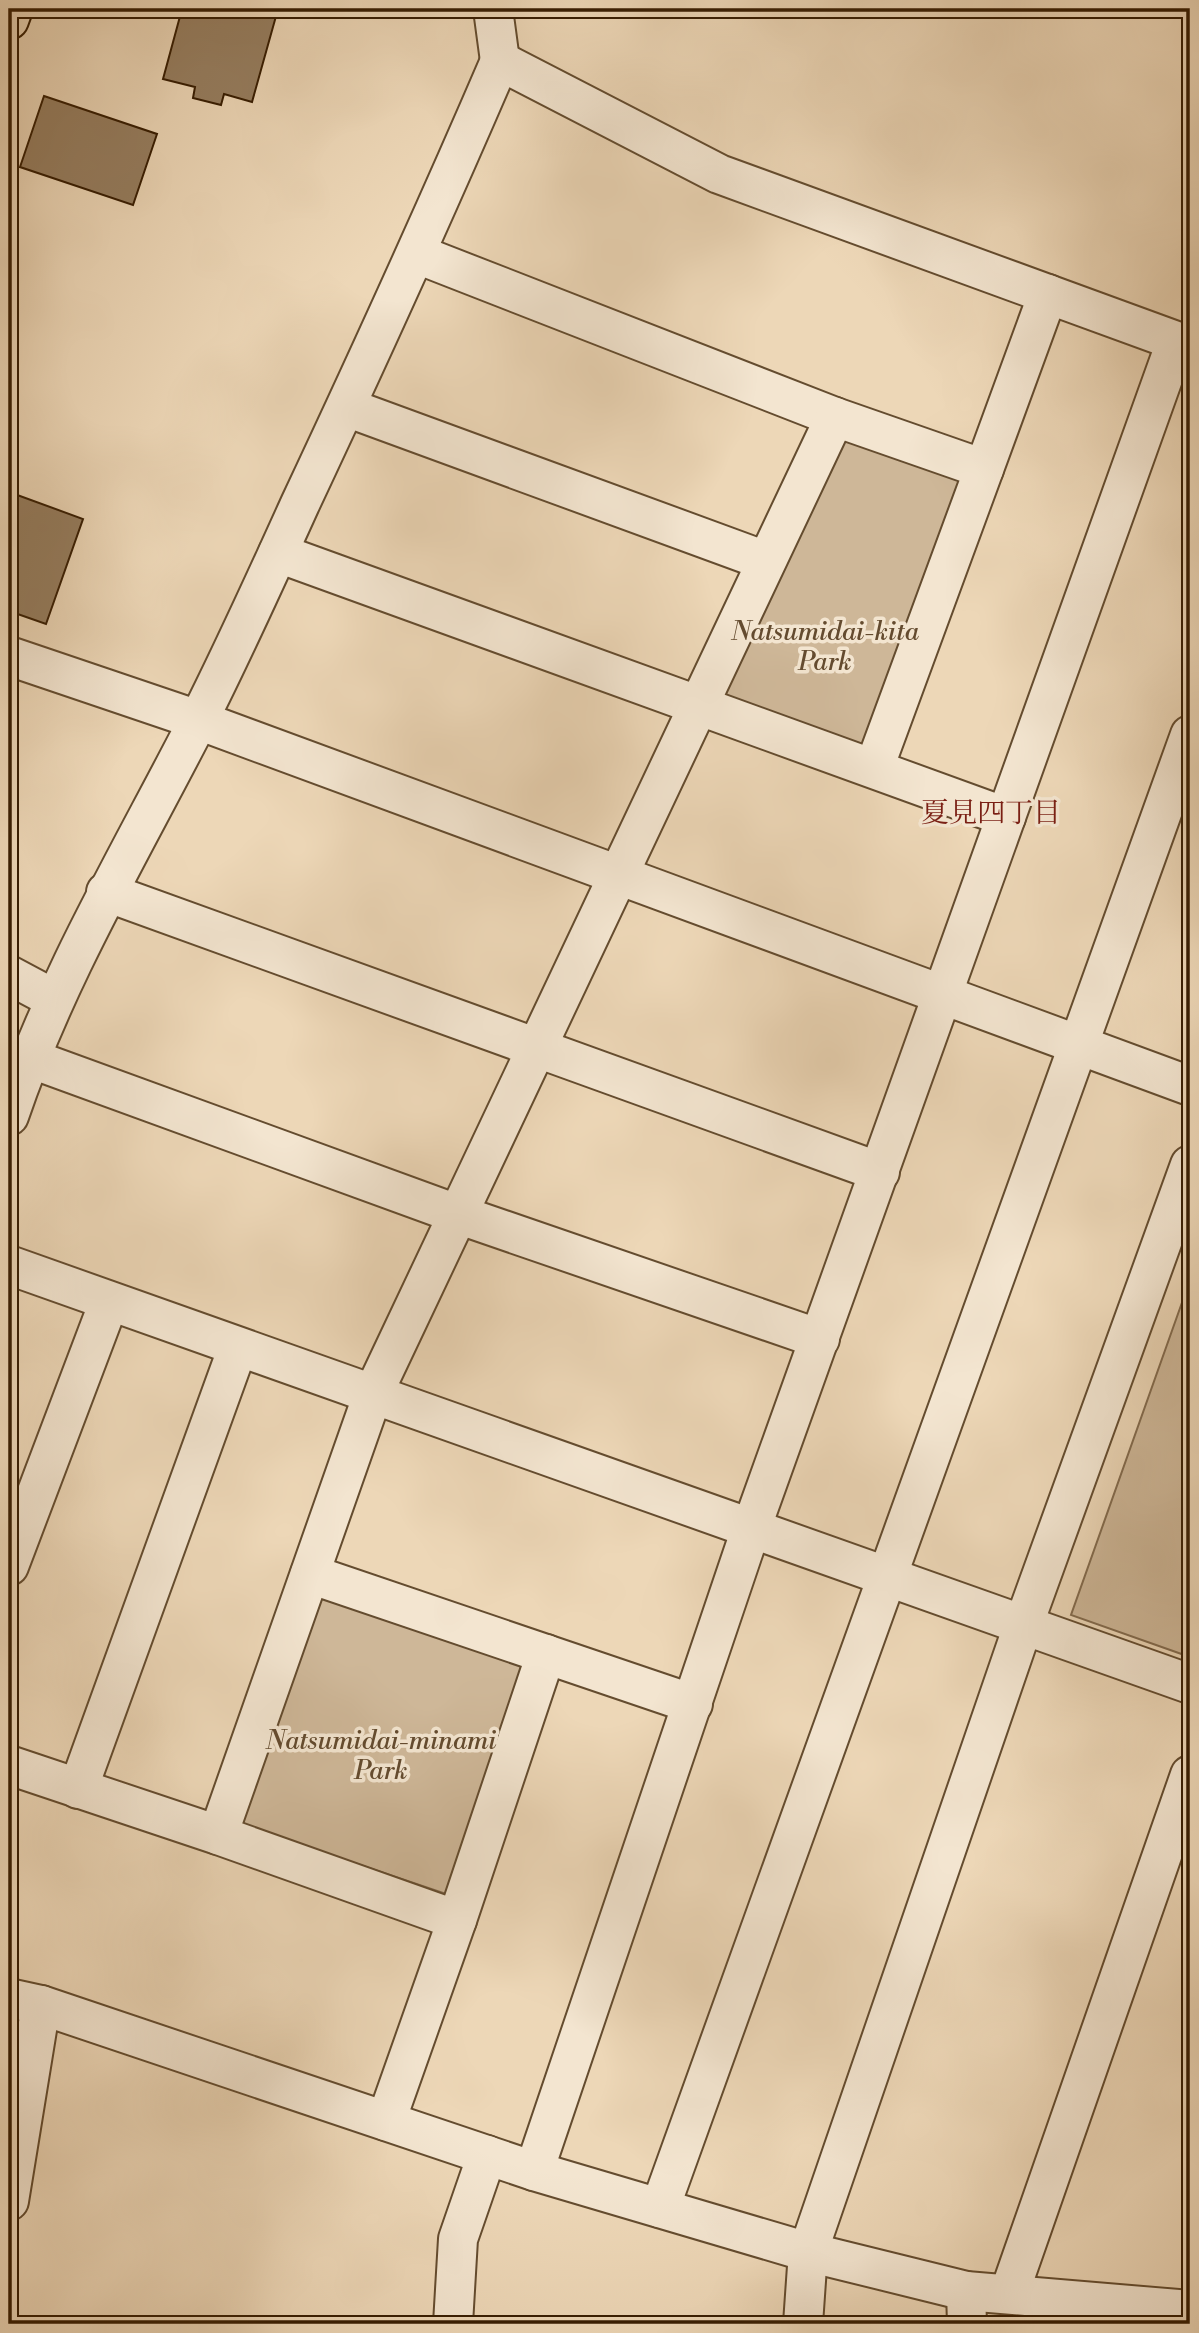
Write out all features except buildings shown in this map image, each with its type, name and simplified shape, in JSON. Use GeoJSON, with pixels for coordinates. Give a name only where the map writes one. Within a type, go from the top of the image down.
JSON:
{"type":"FeatureCollection","features":[{"type":"Feature","properties":{"kind":"main road"},"geometry":{"type":"LineString","coordinates":[[9,20],[13,9]]}},
{"type":"Feature","properties":{"kind":"street"},"geometry":{"type":"LineString","coordinates":[[9,1116],[29,1058],[54,999],[106,892],[198,720],[417,254],[492,27],[719,174],[1183,344],[1006,817],[751,1529],[534,2171]]}},
{"type":"Feature","properties":{"kind":"street"},"geometry":{"type":"LineString","coordinates":[[417,254],[835,416],[984,469]]}},
{"type":"Feature","properties":{"kind":"street"},"geometry":{"type":"LineString","coordinates":[[874,768],[1048,295]]}},
{"type":"Feature","properties":{"kind":"street"},"geometry":{"type":"LineString","coordinates":[[346,407],[766,561]]}},
{"type":"Feature","properties":{"kind":"street"},"geometry":{"type":"LineString","coordinates":[[218,1835],[373,1394],[835,416]]}},
{"type":"Feature","properties":{"kind":"street"},"geometry":{"type":"LineString","coordinates":[[278,553],[1006,817]]}},
{"type":"Feature","properties":{"kind":"street"},"geometry":{"type":"LineString","coordinates":[[9,656],[198,720],[1190,1086]]}},
{"type":"Feature","properties":{"kind":"street"},"geometry":{"type":"LineString","coordinates":[[660,2208],[1190,735]]}},
{"type":"Feature","properties":{"kind":"street"},"geometry":{"type":"LineString","coordinates":[[106,892],[880,1172]]}},
{"type":"Feature","properties":{"kind":"street"},"geometry":{"type":"LineString","coordinates":[[9,975],[54,999]]}},
{"type":"Feature","properties":{"kind":"street"},"geometry":{"type":"LineString","coordinates":[[29,1058],[457,1214],[820,1339]]}},
{"type":"Feature","properties":{"kind":"street"},"geometry":{"type":"LineString","coordinates":[[803,2324],[808,2252],[845,2224],[1033,1630],[1190,1165]]}},
{"type":"Feature","properties":{"kind":"street"},"geometry":{"type":"LineString","coordinates":[[1033,1630],[1190,1222]]}},
{"type":"Feature","properties":{"kind":"street"},"geometry":{"type":"LineString","coordinates":[[9,1265],[1190,1684]]}},
{"type":"Feature","properties":{"kind":"street"},"geometry":{"type":"LineString","coordinates":[[9,1566],[109,1302]]}},
{"type":"Feature","properties":{"kind":"street"},"geometry":{"type":"LineString","coordinates":[[78,1789],[239,1347]]}},
{"type":"Feature","properties":{"kind":"street"},"geometry":{"type":"LineString","coordinates":[[310,1574],[693,1704]]}},
{"type":"Feature","properties":{"kind":"street"},"geometry":{"type":"LineString","coordinates":[[386,2121],[457,1920],[545,1654]]}},
{"type":"Feature","properties":{"kind":"street"},"geometry":{"type":"LineString","coordinates":[[9,1765],[218,1835],[457,1920]]}},
{"type":"Feature","properties":{"kind":"street"},"geometry":{"type":"LineString","coordinates":[[1009,2294],[1190,1774]]}},
{"type":"Feature","properties":{"kind":"street"},"geometry":{"type":"LineString","coordinates":[[9,2201],[25,2001],[534,2171],[808,2252],[966,2307],[1009,2294],[1189,2307]]}},
{"type":"Feature","properties":{"kind":"street"},"geometry":{"type":"LineString","coordinates":[[453,2324],[458,2239],[487,2155]]}},
{"type":"Feature","properties":{"kind":"green space","name":"Natsumidai-kita Park"},"geometry":{"type":"Polygon","coordinates":[[[839,432],[966,478],[867,750],[721,696],[839,432]]]}},
{"type":"Feature","properties":{"kind":"green space"},"geometry":{"type":"Polygon","coordinates":[[[1190,1280],[1190,1657],[1071,1615],[1190,1280]]]}},
{"type":"Feature","properties":{"kind":"green space","name":"Natsumidai-minami Park"},"geometry":{"type":"Polygon","coordinates":[[[321,1593],[524,1662],[452,1896],[242,1825],[321,1593]]]}},
{"type":"Feature","properties":{"kind":"district","name":"夏見四丁目"},"geometry":{"type":"Point","coordinates":[991,813]}}]}
